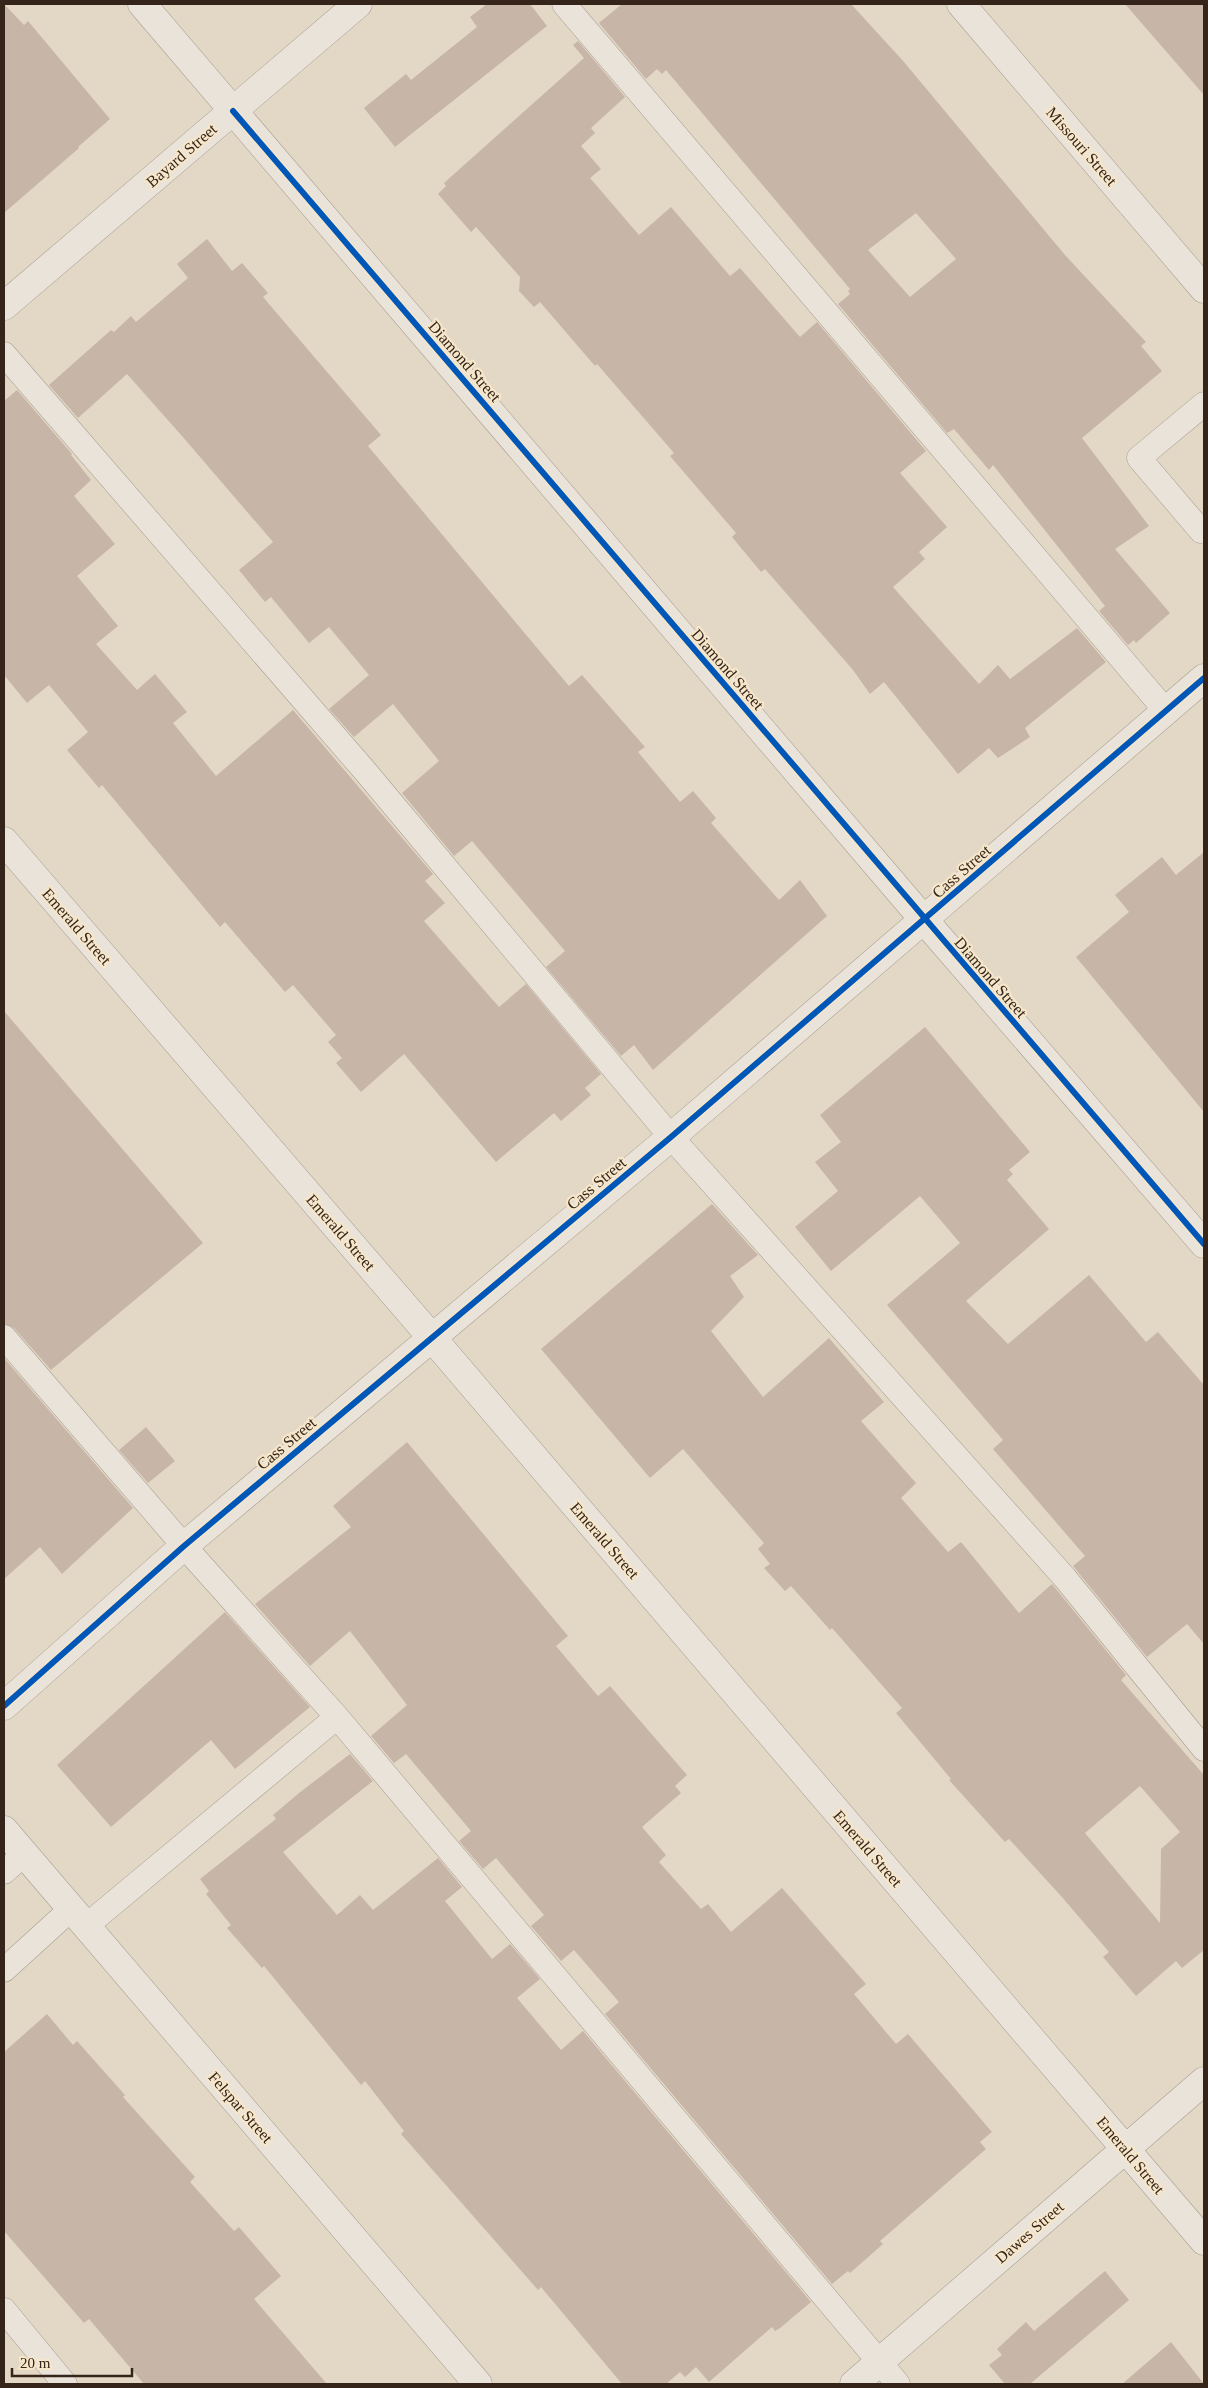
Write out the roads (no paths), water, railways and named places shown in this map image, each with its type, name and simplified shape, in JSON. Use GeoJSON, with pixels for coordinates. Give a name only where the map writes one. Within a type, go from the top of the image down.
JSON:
{"type":"FeatureCollection","features":[{"type":"Feature","properties":{"kind":"street","name":"Diamond Street"},"geometry":{"type":"LineString","coordinates":[[142,4],[924,920],[1204,1244]]}},
{"type":"Feature","properties":{"kind":"street","name":"Bayard Street"},"geometry":{"type":"LineString","coordinates":[[4,306],[358,4]]}},
{"type":"Feature","properties":{"kind":"street","name":"Missouri Street"},"geometry":{"type":"LineString","coordinates":[[961,4],[1204,289]]}},
{"type":"Feature","properties":{"kind":"street","name":"Cass Street"},"geometry":{"type":"LineString","coordinates":[[4,1706],[184,1546],[433,1339],[671,1137],[1204,678]]}},
{"type":"Feature","properties":{"kind":"street","name":"Emerald Street"},"geometry":{"type":"LineString","coordinates":[[4,841],[433,1339],[1204,2241]]}},
{"type":"Feature","properties":{"kind":"street","name":"Felspar Street"},"geometry":{"type":"LineString","coordinates":[[4,1830],[478,2384]]}},
{"type":"Feature","properties":{"kind":"street","name":"Dawes Street"},"geometry":{"type":"LineString","coordinates":[[854,2384],[1204,2081]]}},
{"type":"Feature","properties":{"kind":"lane"},"geometry":{"type":"LineString","coordinates":[[564,4],[1166,712]]}},
{"type":"Feature","properties":{"kind":"lane"},"geometry":{"type":"LineString","coordinates":[[4,354],[359,764],[671,1137],[1065,1578],[1204,1748]]}},
{"type":"Feature","properties":{"kind":"lane"},"geometry":{"type":"LineString","coordinates":[[1204,404],[1139,458],[1201,531],[1204,528]]}},
{"type":"Feature","properties":{"kind":"lane"},"geometry":{"type":"LineString","coordinates":[[4,1337],[184,1546],[337,1717],[898,2384]]}},
{"type":"Feature","properties":{"kind":"lane"},"geometry":{"type":"LineString","coordinates":[[4,1970],[78,1917],[337,1717]]}},
{"type":"Feature","properties":{"kind":"lane"},"geometry":{"type":"LineString","coordinates":[[4,1872],[24,1854]]}},
{"type":"Feature","properties":{"kind":"lane"},"geometry":{"type":"LineString","coordinates":[[4,2310],[65,2384]]}}]}
